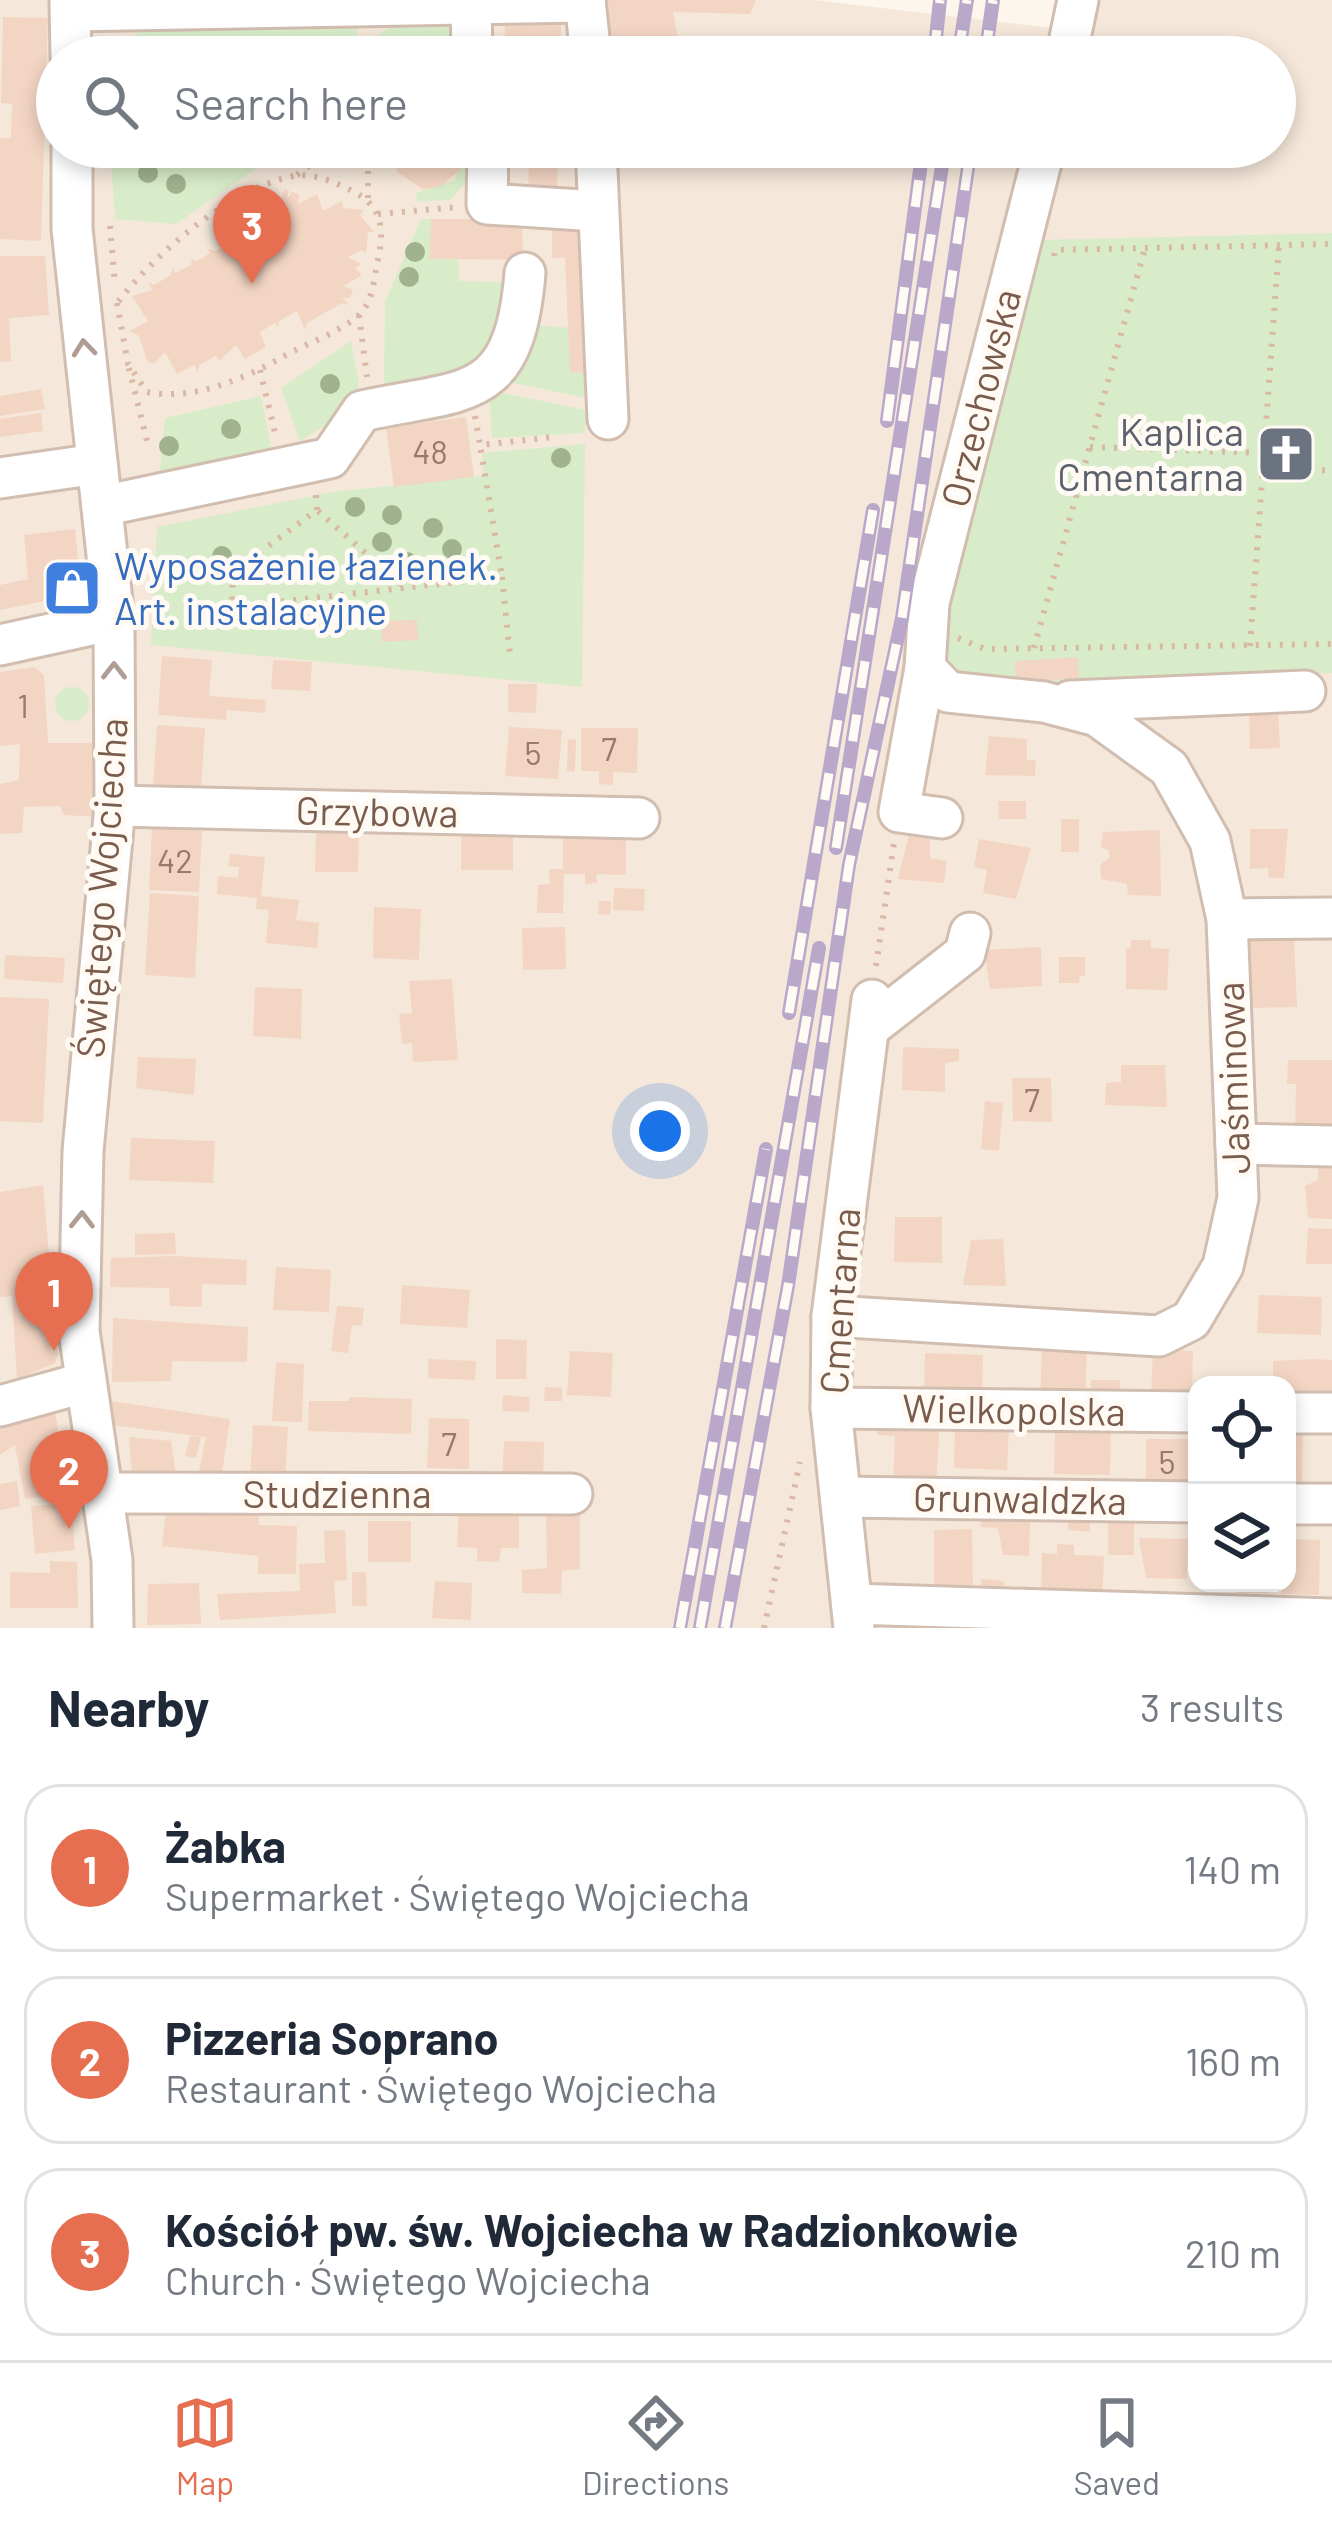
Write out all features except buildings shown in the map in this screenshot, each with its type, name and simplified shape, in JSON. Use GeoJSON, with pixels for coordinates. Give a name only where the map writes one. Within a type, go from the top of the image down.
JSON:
{"type":"FeatureCollection","features":[{"type":"Feature","properties":{"kind":"street"},"geometry":{"type":"LineString","coordinates":[[1070,36],[1078,0]]}},
{"type":"Feature","properties":{"kind":"street"},"geometry":{"type":"LineString","coordinates":[[71,36],[71,5],[585,1],[589,36]]}},
{"type":"Feature","properties":{"kind":"street"},"geometry":{"type":"LineString","coordinates":[[471,3],[472,36]]}},
{"type":"Feature","properties":{"kind":"street","name":"Świętego Wojciecha"},"geometry":{"type":"LineString","coordinates":[[72,168],[72,229],[114,620],[115,806],[83,1151],[83,1383],[112,1560],[113,1628]]}},
{"type":"Feature","properties":{"kind":"street"},"geometry":{"type":"LineString","coordinates":[[488,168],[487,204],[598,211]]}},
{"type":"Feature","properties":{"kind":"street"},"geometry":{"type":"LineString","coordinates":[[597,168],[608,419]]}},
{"type":"Feature","properties":{"kind":"street","name":"Orzechowska"},"geometry":{"type":"LineString","coordinates":[[899,812],[934,651],[929,603],[1040,168]]}},
{"type":"Feature","properties":{"kind":"street"},"geometry":{"type":"LineString","coordinates":[[102,506],[330,458],[362,411],[470,388],[491,376],[510,349],[521,323],[525,273]]}},
{"type":"Feature","properties":{"kind":"street"},"geometry":{"type":"LineString","coordinates":[[0,478],[97,464]]}},
{"type":"Feature","properties":{"kind":"street"},"geometry":{"type":"LineString","coordinates":[[0,645],[114,620]]}},
{"type":"Feature","properties":{"kind":"street","name":"Jaśminowa"},"geometry":{"type":"LineString","coordinates":[[832,1316],[1159,1336],[1191,1320],[1223,1266],[1238,1198],[1227,919],[1210,841],[1169,768],[1097,716],[1044,702],[948,692],[934,651]]}},
{"type":"Feature","properties":{"kind":"street"},"geometry":{"type":"LineString","coordinates":[[1044,702],[1304,691]]}},
{"type":"Feature","properties":{"kind":"street","name":"Grzybowa"},"geometry":{"type":"LineString","coordinates":[[115,806],[639,818]]}},
{"type":"Feature","properties":{"kind":"street"},"geometry":{"type":"LineString","coordinates":[[899,812],[942,818]]}},
{"type":"Feature","properties":{"kind":"street"},"geometry":{"type":"LineString","coordinates":[[1227,919],[1332,918]]}},
{"type":"Feature","properties":{"kind":"street"},"geometry":{"type":"LineString","coordinates":[[871,1014],[965,953],[970,933]]}},
{"type":"Feature","properties":{"kind":"street","name":"Cmentarna"},"geometry":{"type":"LineString","coordinates":[[871,1014],[832,1316],[831,1408],[853,1616],[1332,1619]]}},
{"type":"Feature","properties":{"kind":"street"},"geometry":{"type":"LineString","coordinates":[[1236,1144],[1332,1147]]}},
{"type":"Feature","properties":{"kind":"street"},"geometry":{"type":"LineString","coordinates":[[0,1406],[83,1383]]}},
{"type":"Feature","properties":{"kind":"street","name":"Wielkopolska"},"geometry":{"type":"LineString","coordinates":[[831,1408],[1188,1412]]}},
{"type":"Feature","properties":{"kind":"street"},"geometry":{"type":"LineString","coordinates":[[1296,1413],[1332,1413]]}},
{"type":"Feature","properties":{"kind":"street","name":"Studzienna"},"geometry":{"type":"LineString","coordinates":[[101,1493],[572,1494]]}},
{"type":"Feature","properties":{"kind":"street","name":"Grunwaldzka"},"geometry":{"type":"LineString","coordinates":[[843,1497],[1188,1502]]}},
{"type":"Feature","properties":{"kind":"street"},"geometry":{"type":"LineString","coordinates":[[1296,1504],[1332,1504]]}},
{"type":"Feature","properties":{"kind":"path"},"geometry":{"type":"LineString","coordinates":[[117,303],[153,257],[242,198],[306,168]]}},
{"type":"Feature","properties":{"kind":"path"},"geometry":{"type":"LineString","coordinates":[[368,168],[368,200]]}},
{"type":"Feature","properties":{"kind":"path"},"geometry":{"type":"LineString","coordinates":[[128,364],[147,392],[178,398],[260,370],[359,315],[370,297],[384,235],[378,214],[368,200],[340,184],[297,175]]}},
{"type":"Feature","properties":{"kind":"path"},"geometry":{"type":"LineString","coordinates":[[378,214],[487,204]]}},
{"type":"Feature","properties":{"kind":"path"},"geometry":{"type":"LineString","coordinates":[[110,226],[117,303],[147,440]]}},
{"type":"Feature","properties":{"kind":"path"},"geometry":{"type":"LineString","coordinates":[[1049,273],[1055,250],[1332,244]]}},
{"type":"Feature","properties":{"kind":"path"},"geometry":{"type":"LineString","coordinates":[[1250,646],[1280,245]]}},
{"type":"Feature","properties":{"kind":"path"},"geometry":{"type":"LineString","coordinates":[[1034,648],[1145,248]]}},
{"type":"Feature","properties":{"kind":"path"},"geometry":{"type":"LineString","coordinates":[[359,315],[371,409]]}},
{"type":"Feature","properties":{"kind":"path"},"geometry":{"type":"LineString","coordinates":[[260,370],[317,510],[405,588]]}},
{"type":"Feature","properties":{"kind":"path"},"geometry":{"type":"LineString","coordinates":[[470,388],[511,655]]}},
{"type":"Feature","properties":{"kind":"path"},"geometry":{"type":"LineString","coordinates":[[480,446],[554,437]]}},
{"type":"Feature","properties":{"kind":"path"},"geometry":{"type":"LineString","coordinates":[[1090,446],[1264,453]]}},
{"type":"Feature","properties":{"kind":"path"},"geometry":{"type":"LineString","coordinates":[[1262,473],[1332,470]]}},
{"type":"Feature","properties":{"kind":"path"},"geometry":{"type":"LineString","coordinates":[[317,510],[233,572],[232,608],[502,577]]}},
{"type":"Feature","properties":{"kind":"path"},"geometry":{"type":"LineString","coordinates":[[934,651],[1332,644]]}},
{"type":"Feature","properties":{"kind":"path"},"geometry":{"type":"LineString","coordinates":[[871,1014],[899,812]]}},
{"type":"Feature","properties":{"kind":"path"},"geometry":{"type":"LineString","coordinates":[[764,1628],[801,1456]]}},
{"type":"Feature","properties":{"kind":"shaded area"},"geometry":{"type":"Polygon","coordinates":[[[0,0],[813,0],[1052,28],[1056,0],[1332,0],[1332,1628],[0,1628],[0,0]]]}},
{"type":"Feature","properties":{"kind":"green space"},"geometry":{"type":"Polygon","coordinates":[[[395,24],[451,27],[452,36],[378,36],[395,24]]]}},
{"type":"Feature","properties":{"kind":"green space"},"geometry":{"type":"Polygon","coordinates":[[[145,26],[357,27],[357,36],[135,36],[145,26]]]}},
{"type":"Feature","properties":{"kind":"green space"},"geometry":{"type":"Polygon","coordinates":[[[111,168],[258,168],[176,224],[115,219],[111,168]]]}},
{"type":"Feature","properties":{"kind":"green space"},"geometry":{"type":"Polygon","coordinates":[[[458,168],[473,168],[471,177],[450,200],[417,202],[416,193],[455,180],[458,168]]]}},
{"type":"Feature","properties":{"kind":"green space"},"geometry":{"type":"Polygon","coordinates":[[[421,219],[431,219],[431,258],[458,259],[459,281],[513,282],[495,354],[463,377],[384,388],[385,302],[421,219]]]}},
{"type":"Feature","properties":{"kind":"green space"},"geometry":{"type":"Polygon","coordinates":[[[1332,233],[1332,673],[961,686],[930,656],[1038,240],[1332,233]]]}},
{"type":"Feature","properties":{"kind":"green space"},"geometry":{"type":"Polygon","coordinates":[[[537,325],[571,328],[571,372],[587,373],[586,398],[499,380],[537,325]]]}},
{"type":"Feature","properties":{"kind":"green space"},"geometry":{"type":"Polygon","coordinates":[[[351,341],[359,383],[353,409],[300,441],[281,388],[351,341]]]}},
{"type":"Feature","properties":{"kind":"green space"},"geometry":{"type":"Polygon","coordinates":[[[489,390],[586,410],[585,433],[492,438],[489,390]]]}},
{"type":"Feature","properties":{"kind":"green space"},"geometry":{"type":"Polygon","coordinates":[[[261,396],[272,452],[159,478],[165,418],[261,396]]]}},
{"type":"Feature","properties":{"kind":"green space"},"geometry":{"type":"Polygon","coordinates":[[[585,444],[582,687],[151,645],[157,527],[333,492],[474,477],[484,474],[482,453],[585,444]]]}},
{"type":"Feature","properties":{"kind":"green space"},"geometry":{"type":"Polygon","coordinates":[[[72,687],[84,692],[89,704],[84,716],[72,721],[60,716],[55,704],[60,692],[72,687]]]}},
{"type":"Feature","properties":{"kind":"railway"},"geometry":{"type":"LineString","coordinates":[[936,36],[940,0]]}},
{"type":"Feature","properties":{"kind":"railway"},"geometry":{"type":"LineString","coordinates":[[961,36],[967,0]]}},
{"type":"Feature","properties":{"kind":"railway"},"geometry":{"type":"LineString","coordinates":[[988,36],[993,0]]}},
{"type":"Feature","properties":{"kind":"railway"},"geometry":{"type":"LineString","coordinates":[[887,421],[920,168]]}},
{"type":"Feature","properties":{"kind":"railway"},"geometry":{"type":"LineString","coordinates":[[836,848],[942,168]]}},
{"type":"Feature","properties":{"kind":"railway"},"geometry":{"type":"LineString","coordinates":[[725,1628],[788,1286],[849,865],[902,618],[968,168]]}},
{"type":"Feature","properties":{"kind":"railway"},"geometry":{"type":"LineString","coordinates":[[789,1013],[873,510]]}},
{"type":"Feature","properties":{"kind":"railway"},"geometry":{"type":"LineString","coordinates":[[700,1628],[819,948]]}},
{"type":"Feature","properties":{"kind":"railway"},"geometry":{"type":"LineString","coordinates":[[680,1628],[766,1149]]}},
{"type":"Feature","properties":{"kind":"place","name":"Kościół pw. św. Wojciecha w Radzionkowie"},"geometry":{"type":"Point","coordinates":[252,284]}},
{"type":"Feature","properties":{"kind":"place","name":"Kaplica Cmentarna"},"geometry":{"type":"Point","coordinates":[1286,454]}},
{"type":"Feature","properties":{"kind":"place","name":"Wyposażenie łazienek. Art. instalacyjne"},"geometry":{"type":"Point","coordinates":[72,588]}},
{"type":"Feature","properties":{"kind":"place","name":"Żabka"},"geometry":{"type":"Point","coordinates":[54,1351]}},
{"type":"Feature","properties":{"kind":"place","name":"Pizzeria Soprano"},"geometry":{"type":"Point","coordinates":[69,1529]}}]}
